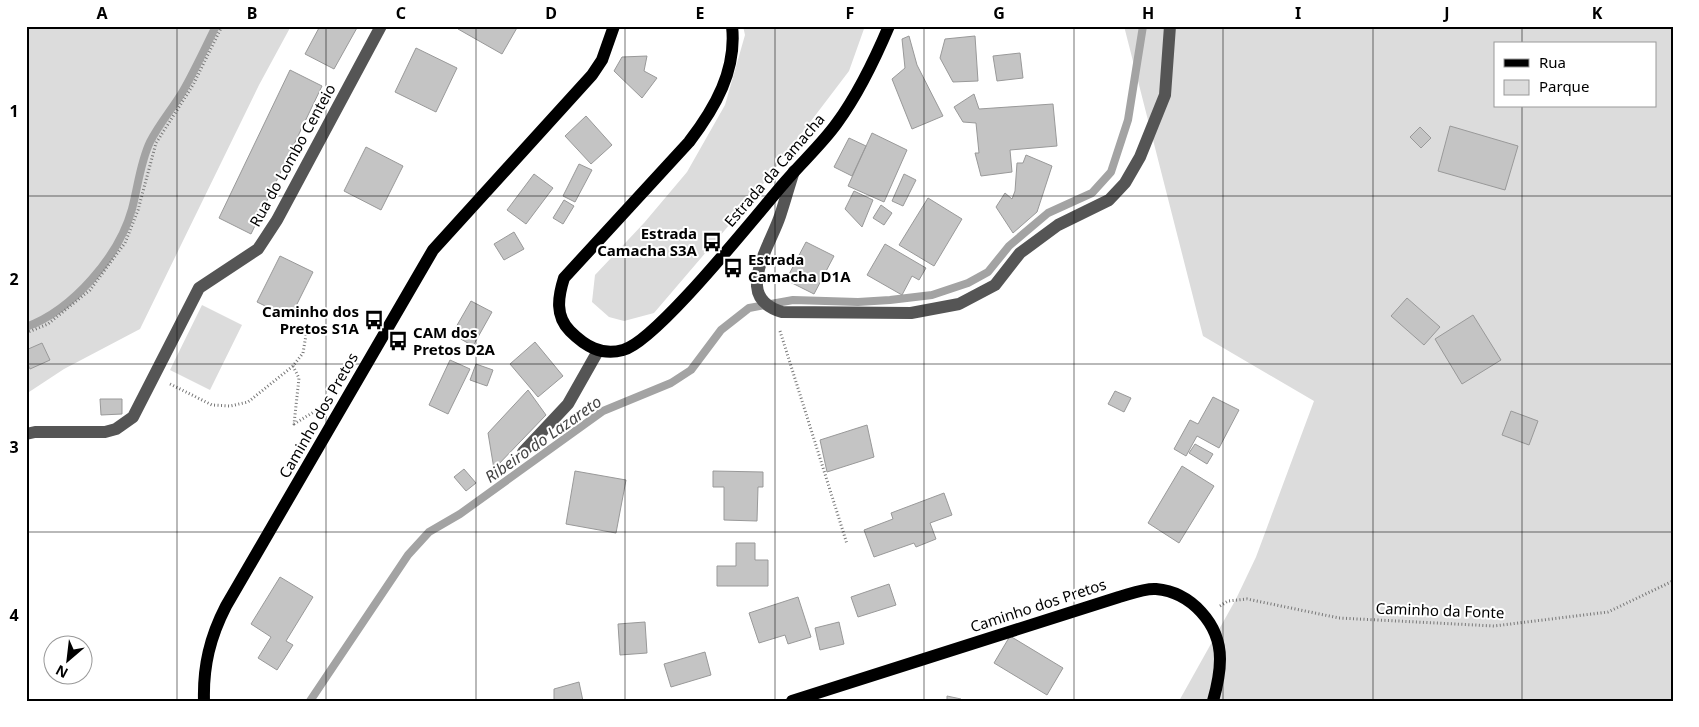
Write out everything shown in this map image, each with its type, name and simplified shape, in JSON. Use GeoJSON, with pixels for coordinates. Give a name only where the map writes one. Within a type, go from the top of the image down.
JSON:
{"type":"FeatureCollection","features":[{"type":"Feature","properties":{"kind":"main road","name":"Caminho dos Pretos"},"geometry":{"type":"LineString","coordinates":[[204,701],[206,657],[218,622],[433,250],[592,76],[602,60],[614,26]]}},
{"type":"Feature","properties":{"kind":"main road"},"geometry":{"type":"LineString","coordinates":[[598,352],[579,339],[563,324],[558,307],[564,278],[689,142],[706,120],[722,91],[734,43],[732,26]]}},
{"type":"Feature","properties":{"kind":"main road","name":"Estrada da Camacha"},"geometry":{"type":"LineString","coordinates":[[598,352],[624,350],[639,343],[685,296],[837,123],[873,61],[889,26]]}},
{"type":"Feature","properties":{"kind":"main road","name":"Caminho dos Pretos"},"geometry":{"type":"LineString","coordinates":[[792,701],[1119,597],[1155,589],[1178,595],[1194,604],[1208,619],[1216,635],[1220,658],[1213,701]]}},
{"type":"Feature","properties":{"kind":"street","name":"Rua do Lombo Centeio"},"geometry":{"type":"LineString","coordinates":[[26,434],[35,432],[105,432],[126,424],[139,410],[199,288],[258,249],[277,220],[381,26]]}},
{"type":"Feature","properties":{"kind":"street"},"geometry":{"type":"LineString","coordinates":[[794,171],[780,216],[758,272],[757,287],[762,301],[773,309],[782,312],[843,314],[911,313],[959,304],[995,285],[1020,253],[1058,225],[1109,200],[1125,182],[1140,157],[1164,95],[1170,26]]}},
{"type":"Feature","properties":{"kind":"street"},"geometry":{"type":"LineString","coordinates":[[523,452],[568,404],[598,352]]}},
{"type":"Feature","properties":{"kind":"path"},"geometry":{"type":"LineString","coordinates":[[26,333],[48,324],[90,290],[125,243],[138,210],[156,143],[193,85],[222,26]]}},
{"type":"Feature","properties":{"kind":"path"},"geometry":{"type":"LineString","coordinates":[[773,309],[847,544]]}},
{"type":"Feature","properties":{"kind":"path"},"geometry":{"type":"LineString","coordinates":[[155,377],[212,406],[230,406],[248,402],[293,366],[303,353],[307,329]]}},
{"type":"Feature","properties":{"kind":"path"},"geometry":{"type":"LineString","coordinates":[[293,366],[299,378],[294,424],[310,416],[335,392],[346,400]]}},
{"type":"Feature","properties":{"kind":"path","name":"Caminho da Fonte"},"geometry":{"type":"LineString","coordinates":[[1208,619],[1228,601],[1247,599],[1339,618],[1494,626],[1608,612],[1673,581]]}},
{"type":"Feature","properties":{"kind":"green space"},"geometry":{"type":"Polygon","coordinates":[[[26,26],[291,26],[259,85],[140,329],[64,369],[26,394],[26,26]]]}},
{"type":"Feature","properties":{"kind":"green space"},"geometry":{"type":"Polygon","coordinates":[[[743,26],[865,26],[849,71],[754,196],[654,313],[624,321],[609,317],[592,302],[595,275],[644,223],[687,172],[725,105],[745,35],[743,26]]]}},
{"type":"Feature","properties":{"kind":"green space"},"geometry":{"type":"Polygon","coordinates":[[[1124,26],[1673,26],[1673,701],[1179,701],[1236,599],[1256,557],[1314,401],[1203,336],[1124,26]]]}},
{"type":"Feature","properties":{"kind":"green space"},"geometry":{"type":"Polygon","coordinates":[[[202,305],[242,325],[210,390],[170,370],[202,305]]]}},
{"type":"Feature","properties":{"kind":"building"},"geometry":{"type":"Polygon","coordinates":[[[320,26],[358,26],[334,69],[305,54],[320,26]]]}},
{"type":"Feature","properties":{"kind":"building"},"geometry":{"type":"Polygon","coordinates":[[[460,26],[518,26],[502,54],[458,29],[460,26]]]}},
{"type":"Feature","properties":{"kind":"building"},"geometry":{"type":"Polygon","coordinates":[[[909,36],[917,65],[943,116],[912,129],[892,79],[905,68],[902,39],[909,36]]]}},
{"type":"Feature","properties":{"kind":"building"},"geometry":{"type":"Polygon","coordinates":[[[975,36],[978,81],[953,82],[940,58],[945,39],[975,36]]]}},
{"type":"Feature","properties":{"kind":"building"},"geometry":{"type":"Polygon","coordinates":[[[416,48],[457,68],[436,112],[395,92],[416,48]]]}},
{"type":"Feature","properties":{"kind":"building"},"geometry":{"type":"Polygon","coordinates":[[[1020,53],[1023,78],[997,81],[993,56],[1020,53]]]}},
{"type":"Feature","properties":{"kind":"building"},"geometry":{"type":"Polygon","coordinates":[[[647,56],[644,71],[657,78],[642,98],[614,71],[622,57],[647,56]]]}},
{"type":"Feature","properties":{"kind":"building"},"geometry":{"type":"Polygon","coordinates":[[[290,70],[322,86],[251,234],[219,218],[290,70]]]}},
{"type":"Feature","properties":{"kind":"building"},"geometry":{"type":"Polygon","coordinates":[[[974,94],[979,109],[1053,104],[1057,146],[1010,150],[1012,172],[981,176],[975,153],[979,153],[976,123],[963,122],[954,107],[974,94]]]}},
{"type":"Feature","properties":{"kind":"building"},"geometry":{"type":"Polygon","coordinates":[[[586,116],[612,145],[591,164],[565,136],[586,116]]]}},
{"type":"Feature","properties":{"kind":"building"},"geometry":{"type":"Polygon","coordinates":[[[1450,126],[1518,146],[1505,190],[1438,171],[1450,126]]]}},
{"type":"Feature","properties":{"kind":"building"},"geometry":{"type":"Polygon","coordinates":[[[1420,127],[1431,138],[1421,148],[1410,137],[1420,127]]]}},
{"type":"Feature","properties":{"kind":"building"},"geometry":{"type":"Polygon","coordinates":[[[872,133],[907,150],[884,202],[848,186],[872,133]]]}},
{"type":"Feature","properties":{"kind":"building"},"geometry":{"type":"Polygon","coordinates":[[[849,138],[866,146],[852,176],[834,167],[849,138]]]}},
{"type":"Feature","properties":{"kind":"building"},"geometry":{"type":"Polygon","coordinates":[[[366,147],[403,166],[381,210],[344,191],[366,147]]]}},
{"type":"Feature","properties":{"kind":"building"},"geometry":{"type":"Polygon","coordinates":[[[1026,155],[1052,166],[1037,212],[1013,233],[996,207],[1005,193],[1012,199],[1015,191],[1017,163],[1023,163],[1026,155]]]}},
{"type":"Feature","properties":{"kind":"building"},"geometry":{"type":"Polygon","coordinates":[[[579,164],[592,170],[575,202],[563,196],[579,164]]]}},
{"type":"Feature","properties":{"kind":"building"},"geometry":{"type":"Polygon","coordinates":[[[534,174],[553,188],[526,224],[507,210],[534,174]]]}},
{"type":"Feature","properties":{"kind":"building"},"geometry":{"type":"Polygon","coordinates":[[[904,174],[916,180],[903,206],[892,201],[904,174]]]}},
{"type":"Feature","properties":{"kind":"building"},"geometry":{"type":"Polygon","coordinates":[[[854,191],[873,200],[862,227],[845,209],[854,191]]]}},
{"type":"Feature","properties":{"kind":"building"},"geometry":{"type":"Polygon","coordinates":[[[928,198],[962,219],[934,266],[899,245],[928,198]]]}},
{"type":"Feature","properties":{"kind":"building"},"geometry":{"type":"Polygon","coordinates":[[[564,200],[574,206],[563,224],[553,218],[564,200]]]}},
{"type":"Feature","properties":{"kind":"building"},"geometry":{"type":"Polygon","coordinates":[[[881,205],[892,213],[884,225],[873,218],[881,205]]]}},
{"type":"Feature","properties":{"kind":"building"},"geometry":{"type":"Polygon","coordinates":[[[514,232],[524,249],[504,260],[494,244],[514,232]]]}},
{"type":"Feature","properties":{"kind":"building"},"geometry":{"type":"Polygon","coordinates":[[[806,242],[834,256],[814,294],[786,280],[806,242]]]}},
{"type":"Feature","properties":{"kind":"building"},"geometry":{"type":"Polygon","coordinates":[[[885,244],[926,268],[919,280],[912,276],[902,295],[867,275],[885,244]]]}},
{"type":"Feature","properties":{"kind":"building"},"geometry":{"type":"Polygon","coordinates":[[[280,256],[313,272],[290,318],[257,302],[280,256]]]}},
{"type":"Feature","properties":{"kind":"building"},"geometry":{"type":"Polygon","coordinates":[[[1407,298],[1440,327],[1424,345],[1391,316],[1407,298]]]}},
{"type":"Feature","properties":{"kind":"building"},"geometry":{"type":"Polygon","coordinates":[[[471,301],[492,312],[473,346],[452,334],[471,301]]]}},
{"type":"Feature","properties":{"kind":"building"},"geometry":{"type":"Polygon","coordinates":[[[1473,315],[1501,360],[1462,384],[1435,339],[1473,315]]]}},
{"type":"Feature","properties":{"kind":"building"},"geometry":{"type":"Polygon","coordinates":[[[535,342],[563,376],[538,397],[510,364],[535,342]]]}},
{"type":"Feature","properties":{"kind":"building"},"geometry":{"type":"Polygon","coordinates":[[[42,343],[50,360],[30,369],[26,361],[26,350],[42,343]]]}},
{"type":"Feature","properties":{"kind":"building"},"geometry":{"type":"Polygon","coordinates":[[[450,360],[470,369],[448,414],[429,405],[450,360]]]}},
{"type":"Feature","properties":{"kind":"building"},"geometry":{"type":"Polygon","coordinates":[[[476,364],[493,370],[487,386],[470,380],[476,364]]]}},
{"type":"Feature","properties":{"kind":"building"},"geometry":{"type":"Polygon","coordinates":[[[528,390],[546,415],[494,469],[488,433],[528,390]]]}},
{"type":"Feature","properties":{"kind":"building"},"geometry":{"type":"Polygon","coordinates":[[[1115,391],[1131,398],[1124,412],[1108,404],[1115,391]]]}},
{"type":"Feature","properties":{"kind":"building"},"geometry":{"type":"Polygon","coordinates":[[[1213,397],[1239,410],[1219,448],[1197,436],[1186,456],[1174,449],[1190,420],[1198,424],[1213,397]]]}},
{"type":"Feature","properties":{"kind":"building"},"geometry":{"type":"Polygon","coordinates":[[[100,399],[122,399],[122,414],[101,415],[100,399]]]}},
{"type":"Feature","properties":{"kind":"building"},"geometry":{"type":"Polygon","coordinates":[[[1511,411],[1538,421],[1529,445],[1502,435],[1511,411]]]}},
{"type":"Feature","properties":{"kind":"building"},"geometry":{"type":"Polygon","coordinates":[[[867,425],[874,457],[827,472],[820,440],[867,425]]]}},
{"type":"Feature","properties":{"kind":"building"},"geometry":{"type":"Polygon","coordinates":[[[1195,444],[1213,454],[1207,464],[1189,453],[1195,444]]]}},
{"type":"Feature","properties":{"kind":"building"},"geometry":{"type":"Polygon","coordinates":[[[1182,466],[1214,486],[1179,543],[1148,523],[1182,466]]]}},
{"type":"Feature","properties":{"kind":"building"},"geometry":{"type":"Polygon","coordinates":[[[464,469],[476,483],[466,491],[454,477],[464,469]]]}},
{"type":"Feature","properties":{"kind":"building"},"geometry":{"type":"Polygon","coordinates":[[[575,471],[626,480],[616,533],[566,524],[575,471]]]}},
{"type":"Feature","properties":{"kind":"building"},"geometry":{"type":"Polygon","coordinates":[[[713,471],[763,472],[763,487],[758,487],[757,521],[724,520],[724,487],[713,487],[713,471]]]}},
{"type":"Feature","properties":{"kind":"building"},"geometry":{"type":"Polygon","coordinates":[[[944,493],[952,515],[930,523],[936,539],[916,547],[914,543],[874,557],[864,530],[893,519],[891,513],[944,493]]]}},
{"type":"Feature","properties":{"kind":"building"},"geometry":{"type":"Polygon","coordinates":[[[736,543],[755,543],[755,560],[768,560],[768,586],[717,586],[717,566],[736,566],[736,543]]]}},
{"type":"Feature","properties":{"kind":"building"},"geometry":{"type":"Polygon","coordinates":[[[280,577],[313,597],[286,641],[293,645],[277,670],[258,658],[271,637],[251,624],[280,577]]]}},
{"type":"Feature","properties":{"kind":"building"},"geometry":{"type":"Polygon","coordinates":[[[889,584],[896,605],[858,617],[851,597],[889,584]]]}},
{"type":"Feature","properties":{"kind":"building"},"geometry":{"type":"Polygon","coordinates":[[[798,597],[811,637],[788,644],[785,635],[759,643],[749,613],[798,597]]]}},
{"type":"Feature","properties":{"kind":"building"},"geometry":{"type":"Polygon","coordinates":[[[645,622],[647,653],[620,655],[618,624],[645,622]]]}},
{"type":"Feature","properties":{"kind":"building"},"geometry":{"type":"Polygon","coordinates":[[[839,622],[844,644],[820,650],[815,628],[839,622]]]}},
{"type":"Feature","properties":{"kind":"building"},"geometry":{"type":"Polygon","coordinates":[[[1010,636],[1063,668],[1047,695],[994,663],[1010,636]]]}},
{"type":"Feature","properties":{"kind":"building"},"geometry":{"type":"Polygon","coordinates":[[[705,652],[711,675],[671,687],[664,664],[705,652]]]}},
{"type":"Feature","properties":{"kind":"building"},"geometry":{"type":"Polygon","coordinates":[[[579,682],[583,701],[554,701],[554,689],[579,682]]]}},
{"type":"Feature","properties":{"kind":"building"},"geometry":{"type":"Polygon","coordinates":[[[947,696],[961,699],[961,701],[947,701],[947,696]]]}},
{"type":"Feature","properties":{"kind":"waterway"},"geometry":{"type":"LineString","coordinates":[[26,327],[44,319],[77,295],[105,263],[117,245],[132,209],[141,167],[150,142],[183,91],[216,26]]}},
{"type":"Feature","properties":{"kind":"waterway","name":"Ribeiro do Lazareto"},"geometry":{"type":"LineString","coordinates":[[310,701],[408,555],[429,532],[460,514],[603,411],[671,383],[691,370],[721,330],[749,308],[793,300],[858,302],[890,300],[932,295],[968,283],[988,272],[1009,246],[1048,213],[1092,193],[1111,172],[1128,120],[1143,26]]}},
{"type":"Feature","properties":{"kind":"place","name":"Estrada Camacha S3A"},"geometry":{"type":"Point","coordinates":[712,242]}},
{"type":"Feature","properties":{"kind":"place","name":"Estrada Camacha D1A"},"geometry":{"type":"Point","coordinates":[733,268]}},
{"type":"Feature","properties":{"kind":"place","name":"Caminho dos Pretos S1A"},"geometry":{"type":"Point","coordinates":[374,320]}},
{"type":"Feature","properties":{"kind":"place","name":"CAM dos Pretos D2A"},"geometry":{"type":"Point","coordinates":[398,341]}}]}
